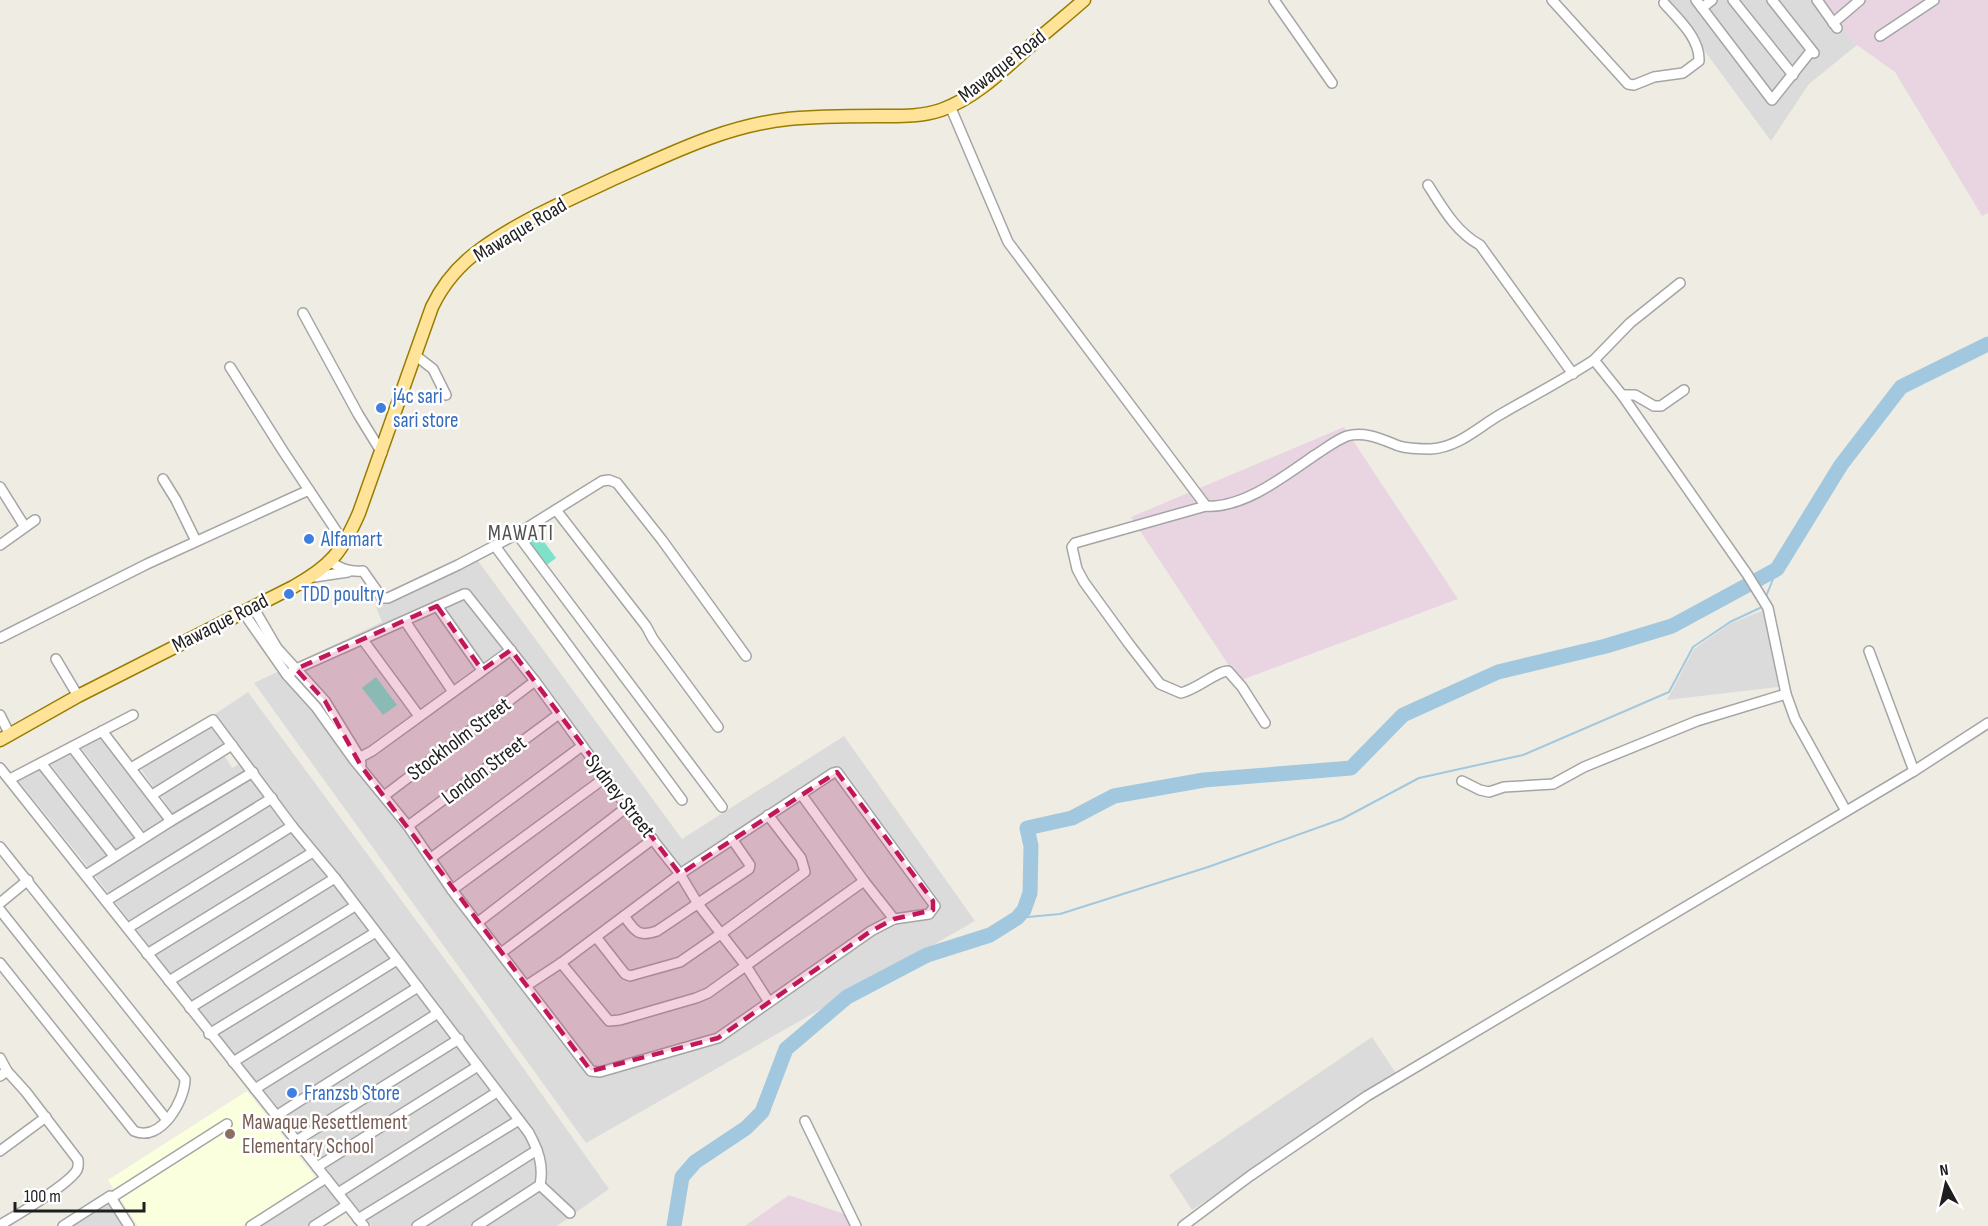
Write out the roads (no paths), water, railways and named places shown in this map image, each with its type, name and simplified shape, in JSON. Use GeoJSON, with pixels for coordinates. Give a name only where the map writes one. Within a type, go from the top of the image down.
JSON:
{"type":"FeatureCollection","features":[{"type":"Feature","properties":{"kind":"main road","name":"Mawaque Road"},"geometry":{"type":"LineString","coordinates":[[5,738],[78,696],[309,578],[331,562],[345,543],[359,513],[438,296],[445,284],[463,264],[481,249],[577,196],[692,143],[752,125],[788,119],[913,116],[950,106],[973,94],[1000,73],[1084,0]]}},
{"type":"Feature","properties":{"kind":"street"},"geometry":{"type":"LineString","coordinates":[[1274,0],[1332,83]]}},
{"type":"Feature","properties":{"kind":"street"},"geometry":{"type":"LineString","coordinates":[[1552,0],[1628,84],[1634,85],[1654,77],[1683,73],[1700,61],[1697,46],[1689,32],[1664,3]]}},
{"type":"Feature","properties":{"kind":"street"},"geometry":{"type":"LineString","coordinates":[[1712,0],[1699,4],[1772,100],[1812,52],[1772,0]]}},
{"type":"Feature","properties":{"kind":"street"},"geometry":{"type":"LineString","coordinates":[[1816,0],[1835,26],[1860,0]]}},
{"type":"Feature","properties":{"kind":"street"},"geometry":{"type":"LineString","coordinates":[[1880,36],[1934,0]]}},
{"type":"Feature","properties":{"kind":"street"},"geometry":{"type":"LineString","coordinates":[[1738,2],[1793,75]]}},
{"type":"Feature","properties":{"kind":"street"},"geometry":{"type":"LineString","coordinates":[[950,106],[1008,242],[1158,445],[1206,506]]}},
{"type":"Feature","properties":{"kind":"street"},"geometry":{"type":"LineString","coordinates":[[1428,185],[1447,215],[1468,238],[1480,245],[1573,374]]}},
{"type":"Feature","properties":{"kind":"street"},"geometry":{"type":"LineString","coordinates":[[1265,723],[1242,687],[1228,671],[1223,671],[1199,687],[1181,693],[1160,684],[1084,582],[1072,554],[1072,547],[1075,543],[1206,506],[1222,506],[1243,498],[1277,481],[1347,436],[1370,436],[1387,440],[1400,447],[1418,449],[1434,449],[1462,441],[1500,415],[1594,360],[1630,323],[1680,283]]}},
{"type":"Feature","properties":{"kind":"street"},"geometry":{"type":"LineString","coordinates":[[303,314],[382,453]]}},
{"type":"Feature","properties":{"kind":"street"},"geometry":{"type":"LineString","coordinates":[[415,355],[432,368],[446,395]]}},
{"type":"Feature","properties":{"kind":"street"},"geometry":{"type":"LineString","coordinates":[[1594,360],[1622,395],[1747,574],[1768,608],[1786,694],[1795,719],[1846,811]]}},
{"type":"Feature","properties":{"kind":"street"},"geometry":{"type":"LineString","coordinates":[[230,367],[345,543]]}},
{"type":"Feature","properties":{"kind":"street"},"geometry":{"type":"LineString","coordinates":[[1622,395],[1635,395],[1654,406],[1661,406],[1684,390]]}},
{"type":"Feature","properties":{"kind":"street"},"geometry":{"type":"LineString","coordinates":[[163,479],[196,541]]}},
{"type":"Feature","properties":{"kind":"street"},"geometry":{"type":"LineString","coordinates":[[309,578],[363,571],[378,595],[388,598],[495,546],[609,480],[617,483],[669,549],[746,656]]}},
{"type":"Feature","properties":{"kind":"street"},"geometry":{"type":"LineString","coordinates":[[0,487],[25,527]]}},
{"type":"Feature","properties":{"kind":"street"},"geometry":{"type":"LineString","coordinates":[[0,638],[147,564],[309,490]]}},
{"type":"Feature","properties":{"kind":"street"},"geometry":{"type":"LineString","coordinates":[[556,510],[646,626],[718,727]]}},
{"type":"Feature","properties":{"kind":"street"},"geometry":{"type":"LineString","coordinates":[[0,545],[35,520]]}},
{"type":"Feature","properties":{"kind":"street"},"geometry":{"type":"LineString","coordinates":[[517,534],[722,807]]}},
{"type":"Feature","properties":{"kind":"street"},"geometry":{"type":"LineString","coordinates":[[495,546],[682,800]]}},
{"type":"Feature","properties":{"kind":"street"},"geometry":{"type":"LineString","coordinates":[[331,562],[351,572]]}},
{"type":"Feature","properties":{"kind":"street","name":"Sydney Street"},"geometry":{"type":"LineString","coordinates":[[437,606],[466,594],[535,681],[627,807],[680,874],[698,904],[746,966],[769,1002]]}},
{"type":"Feature","properties":{"kind":"street"},"geometry":{"type":"LineString","coordinates":[[287,675],[437,606],[482,670]]}},
{"type":"Feature","properties":{"kind":"street"},"geometry":{"type":"LineString","coordinates":[[248,610],[277,648],[325,701],[337,729],[358,761],[408,826],[477,923],[587,1067],[594,1072],[713,1040],[871,931],[894,919],[929,914],[935,906],[837,772],[832,773],[732,838],[680,874],[596,938],[526,986]]}},
{"type":"Feature","properties":{"kind":"street"},"geometry":{"type":"LineString","coordinates":[[248,610],[287,675],[337,729]]}},
{"type":"Feature","properties":{"kind":"street"},"geometry":{"type":"LineString","coordinates":[[405,621],[453,692]]}},
{"type":"Feature","properties":{"kind":"street"},"geometry":{"type":"LineString","coordinates":[[363,640],[419,716]]}},
{"type":"Feature","properties":{"kind":"street"},"geometry":{"type":"LineString","coordinates":[[358,761],[511,650]]}},
{"type":"Feature","properties":{"kind":"street"},"geometry":{"type":"LineString","coordinates":[[1869,651],[1914,771]]}},
{"type":"Feature","properties":{"kind":"street"},"geometry":{"type":"LineString","coordinates":[[56,659],[78,696]]}},
{"type":"Feature","properties":{"kind":"street","name":"Stockholm Street"},"geometry":{"type":"LineString","coordinates":[[384,796],[535,681]]}},
{"type":"Feature","properties":{"kind":"street"},"geometry":{"type":"LineString","coordinates":[[1462,782],[1489,792],[1504,787],[1553,784],[1584,767],[1697,721],[1786,694]]}},
{"type":"Feature","properties":{"kind":"street"},"geometry":{"type":"LineString","coordinates":[[316,707],[325,701]]}},
{"type":"Feature","properties":{"kind":"street","name":"London Street"},"geometry":{"type":"LineString","coordinates":[[408,826],[559,714]]}},
{"type":"Feature","properties":{"kind":"street"},"geometry":{"type":"LineString","coordinates":[[0,715],[5,738]]}},
{"type":"Feature","properties":{"kind":"street"},"geometry":{"type":"LineString","coordinates":[[10,779],[133,715]]}},
{"type":"Feature","properties":{"kind":"street"},"geometry":{"type":"LineString","coordinates":[[131,768],[212,721],[459,1039],[529,1133],[542,1168],[540,1185]]}},
{"type":"Feature","properties":{"kind":"street"},"geometry":{"type":"LineString","coordinates":[[1183,1226],[1250,1176],[1367,1096],[1914,771],[1988,723]]}},
{"type":"Feature","properties":{"kind":"street"},"geometry":{"type":"LineString","coordinates":[[102,730],[171,820]]}},
{"type":"Feature","properties":{"kind":"street"},"geometry":{"type":"LineString","coordinates":[[152,795],[232,745]]}},
{"type":"Feature","properties":{"kind":"street"},"geometry":{"type":"LineString","coordinates":[[431,858],[582,746]]}},
{"type":"Feature","properties":{"kind":"street"},"geometry":{"type":"LineString","coordinates":[[72,747],[142,839]]}},
{"type":"Feature","properties":{"kind":"street"},"geometry":{"type":"LineString","coordinates":[[41,763],[114,856]]}},
{"type":"Feature","properties":{"kind":"street"},"geometry":{"type":"LineString","coordinates":[[0,768],[361,1223],[519,1119]]}},
{"type":"Feature","properties":{"kind":"street"},"geometry":{"type":"LineString","coordinates":[[86,875],[171,820],[253,772]]}},
{"type":"Feature","properties":{"kind":"street"},"geometry":{"type":"LineString","coordinates":[[452,890],[606,777]]}},
{"type":"Feature","properties":{"kind":"street"},"geometry":{"type":"LineString","coordinates":[[801,794],[894,919]]}},
{"type":"Feature","properties":{"kind":"street"},"geometry":{"type":"LineString","coordinates":[[106,901],[272,798]]}},
{"type":"Feature","properties":{"kind":"street"},"geometry":{"type":"LineString","coordinates":[[477,923],[627,807]]}},
{"type":"Feature","properties":{"kind":"street"},"geometry":{"type":"LineString","coordinates":[[596,938],[625,975],[630,976],[680,962],[722,933],[806,870],[801,858],[768,815]]}},
{"type":"Feature","properties":{"kind":"street"},"geometry":{"type":"LineString","coordinates":[[128,928],[292,826]]}},
{"type":"Feature","properties":{"kind":"street"},"geometry":{"type":"LineString","coordinates":[[624,916],[637,932],[649,934],[657,932],[750,867],[732,838]]}},
{"type":"Feature","properties":{"kind":"street"},"geometry":{"type":"LineString","coordinates":[[501,953],[653,839]]}},
{"type":"Feature","properties":{"kind":"street"},"geometry":{"type":"LineString","coordinates":[[0,847],[185,1079],[184,1091],[167,1120],[158,1128],[148,1132],[140,1134],[134,1131],[0,963]]}},
{"type":"Feature","properties":{"kind":"street"},"geometry":{"type":"LineString","coordinates":[[147,954],[313,852]]}},
{"type":"Feature","properties":{"kind":"street"},"geometry":{"type":"LineString","coordinates":[[169,981],[335,878]]}},
{"type":"Feature","properties":{"kind":"street"},"geometry":{"type":"LineString","coordinates":[[0,903],[28,880]]}},
{"type":"Feature","properties":{"kind":"street"},"geometry":{"type":"LineString","coordinates":[[561,963],[609,1021],[620,1020],[708,993],[864,881]]}},
{"type":"Feature","properties":{"kind":"street"},"geometry":{"type":"LineString","coordinates":[[190,1008],[355,906]]}},
{"type":"Feature","properties":{"kind":"street"},"geometry":{"type":"LineString","coordinates":[[0,910],[167,1120]]}},
{"type":"Feature","properties":{"kind":"street"},"geometry":{"type":"LineString","coordinates":[[209,1034],[376,932]]}},
{"type":"Feature","properties":{"kind":"street"},"geometry":{"type":"LineString","coordinates":[[233,1062],[397,960]]}},
{"type":"Feature","properties":{"kind":"street"},"geometry":{"type":"LineString","coordinates":[[255,1089],[418,987]]}},
{"type":"Feature","properties":{"kind":"street"},"geometry":{"type":"LineString","coordinates":[[276,1116],[438,1013]]}},
{"type":"Feature","properties":{"kind":"street"},"geometry":{"type":"LineString","coordinates":[[296,1141],[459,1039]]}},
{"type":"Feature","properties":{"kind":"street"},"geometry":{"type":"LineString","coordinates":[[0,1058],[3,1074],[46,1117],[78,1160],[76,1171],[47,1195],[0,1225]]}},
{"type":"Feature","properties":{"kind":"street"},"geometry":{"type":"LineString","coordinates":[[317,1167],[478,1066]]}},
{"type":"Feature","properties":{"kind":"street"},"geometry":{"type":"LineString","coordinates":[[338,1193],[497,1092]]}},
{"type":"Feature","properties":{"kind":"street"},"geometry":{"type":"LineString","coordinates":[[0,1151],[46,1117]]}},
{"type":"Feature","properties":{"kind":"street"},"geometry":{"type":"LineString","coordinates":[[805,1121],[855,1226]]}},
{"type":"Feature","properties":{"kind":"street"},"geometry":{"type":"LineString","coordinates":[[63,1226],[227,1124]]}},
{"type":"Feature","properties":{"kind":"street"},"geometry":{"type":"LineString","coordinates":[[417,1226],[537,1150]]}},
{"type":"Feature","properties":{"kind":"street"},"geometry":{"type":"LineString","coordinates":[[251,1226],[326,1178]]}},
{"type":"Feature","properties":{"kind":"street"},"geometry":{"type":"LineString","coordinates":[[540,1185],[570,1213]]}},
{"type":"Feature","properties":{"kind":"street"},"geometry":{"type":"LineString","coordinates":[[477,1226],[540,1185]]}},
{"type":"Feature","properties":{"kind":"street"},"geometry":{"type":"LineString","coordinates":[[109,1197],[129,1226]]}},
{"type":"Feature","properties":{"kind":"street"},"geometry":{"type":"LineString","coordinates":[[314,1226],[347,1205]]}},
{"type":"Feature","properties":{"kind":"waterway"},"geometry":{"type":"LineString","coordinates":[[674,1226],[682,1177],[695,1162],[746,1128],[762,1112],[786,1049],[847,997],[927,955],[990,935],[1017,918],[1024,910],[1030,893],[1031,846],[1027,828],[1072,818],[1114,796],[1204,780],[1351,768],[1403,715],[1498,672],[1606,646],[1672,626],[1777,569],[1841,465],[1901,387],[1988,344]]}},
{"type":"Feature","properties":{"kind":"waterway"},"geometry":{"type":"LineString","coordinates":[[1765,599],[1777,569]]}},
{"type":"Feature","properties":{"kind":"waterway"},"geometry":{"type":"LineString","coordinates":[[1017,918],[1060,914],[1208,867],[1342,819],[1419,778],[1523,755],[1669,692],[1693,647],[1730,622],[1762,607],[1763,604]]}},
{"type":"Feature","properties":{"kind":"place","name":"j4c sari sari store"},"geometry":{"type":"Point","coordinates":[381,408]}},
{"type":"Feature","properties":{"kind":"place","name":"Alfamart"},"geometry":{"type":"Point","coordinates":[309,539]}},
{"type":"Feature","properties":{"kind":"place","name":"TDD poultry"},"geometry":{"type":"Point","coordinates":[289,594]}},
{"type":"Feature","properties":{"kind":"place","name":"Franzsb Store"},"geometry":{"type":"Point","coordinates":[292,1093]}},
{"type":"Feature","properties":{"kind":"place","name":"Mawaque Resettlement Elementary School"},"geometry":{"type":"Point","coordinates":[230,1134]}},
{"type":"Feature","properties":{"kind":"district","name":"MAWATI"},"geometry":{"type":"Point","coordinates":[521,533]}}]}
